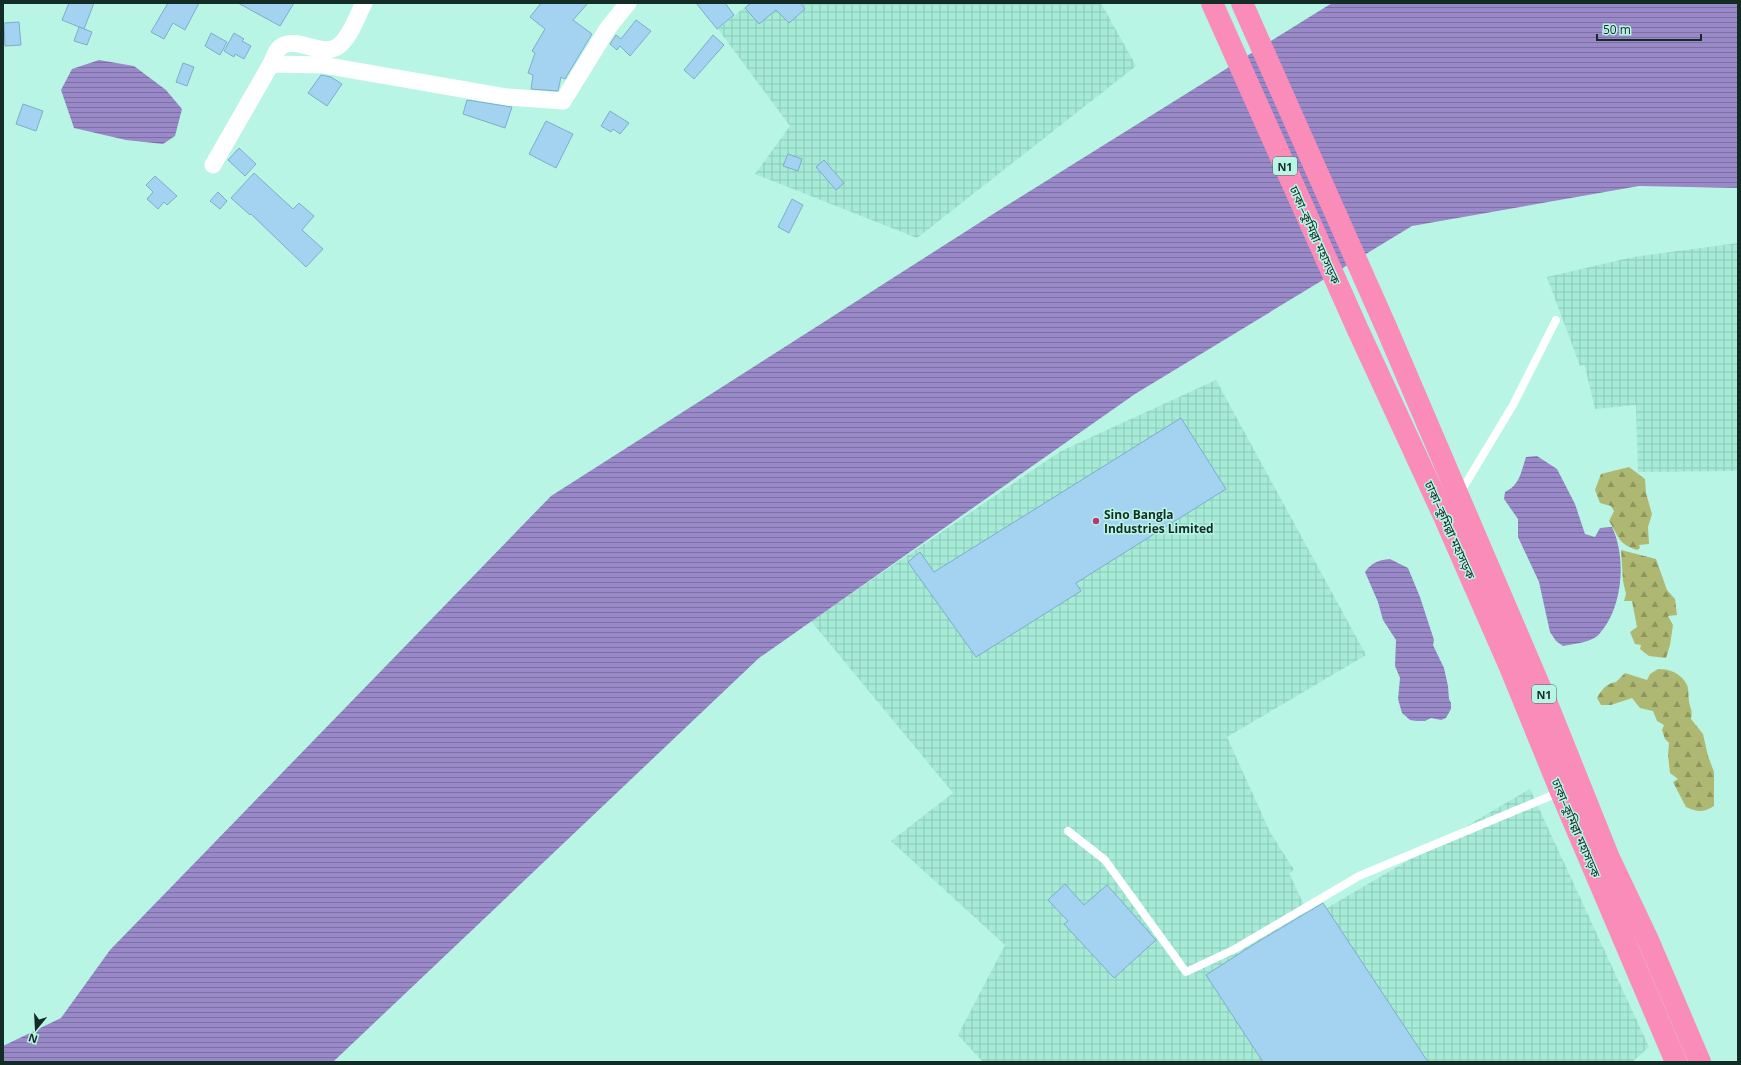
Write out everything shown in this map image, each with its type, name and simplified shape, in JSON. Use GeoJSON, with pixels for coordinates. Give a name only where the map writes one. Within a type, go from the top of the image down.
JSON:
{"type":"FeatureCollection","features":[{"type":"Feature","properties":{"kind":"highway","name":"ঢাকা–কুমিল্লা মহাসড়ক"},"geometry":{"type":"LineString","coordinates":[[1212,3],[1358,330],[1453,536],[1510,667],[1561,792],[1676,1062]]}},
{"type":"Feature","properties":{"kind":"highway","name":"ঢাকা–কুমিল্লা মহাসড়ক"},"geometry":{"type":"LineString","coordinates":[[1242,3],[1386,327],[1546,701],[1609,858],[1648,940],[1700,1062]]}},
{"type":"Feature","properties":{"kind":"street"},"geometry":{"type":"LineString","coordinates":[[213,166],[278,49],[283,45],[292,44],[324,50],[334,48],[341,44],[347,36],[364,3]]}},
{"type":"Feature","properties":{"kind":"street"},"geometry":{"type":"LineString","coordinates":[[271,64],[323,65],[507,97],[563,101],[608,28],[628,3]]}},
{"type":"Feature","properties":{"kind":"lane"},"geometry":{"type":"LineString","coordinates":[[1458,496],[1512,405],[1556,320]]}},
{"type":"Feature","properties":{"kind":"lane"},"geometry":{"type":"LineString","coordinates":[[1068,831],[1105,860],[1186,972],[1235,949],[1359,876],[1561,792]]}},
{"type":"Feature","properties":{"kind":"shaded area"},"geometry":{"type":"Polygon","coordinates":[[[750,3],[1101,3],[1136,66],[917,238],[755,174],[790,126],[718,29],[750,3]]]}},
{"type":"Feature","properties":{"kind":"shaded area"},"geometry":{"type":"Polygon","coordinates":[[[1332,3],[1738,3],[1738,188],[1639,186],[1412,226],[1135,394],[759,658],[333,1062],[3,1062],[3,1046],[61,1018],[110,950],[551,496],[1001,209],[1332,3]]]}},
{"type":"Feature","properties":{"kind":"shaded area"},"geometry":{"type":"Polygon","coordinates":[[[99,60],[134,66],[166,90],[182,109],[175,136],[163,144],[126,140],[74,128],[61,90],[72,69],[99,60]]]}},
{"type":"Feature","properties":{"kind":"shaded area"},"geometry":{"type":"Polygon","coordinates":[[[1738,243],[1738,471],[1638,472],[1636,405],[1595,409],[1585,367],[1584,365],[1580,366],[1547,277],[1633,257],[1738,243]]]}},
{"type":"Feature","properties":{"kind":"shaded area"},"geometry":{"type":"Polygon","coordinates":[[[1216,380],[1366,655],[1227,737],[1270,832],[1294,870],[1289,873],[1310,918],[1530,789],[1649,1047],[1632,1062],[983,1062],[958,1035],[1005,945],[891,841],[953,793],[811,621],[1061,451],[1216,380]]]}},
{"type":"Feature","properties":{"kind":"shaded area"},"geometry":{"type":"Polygon","coordinates":[[[1537,456],[1557,469],[1575,504],[1585,534],[1595,537],[1600,528],[1612,527],[1616,539],[1621,565],[1619,592],[1610,617],[1604,628],[1596,637],[1588,641],[1563,646],[1556,641],[1550,632],[1539,582],[1518,537],[1518,519],[1504,499],[1505,492],[1517,482],[1526,457],[1537,456]]]}},
{"type":"Feature","properties":{"kind":"shaded area"},"geometry":{"type":"Polygon","coordinates":[[[1390,559],[1408,568],[1420,597],[1434,640],[1433,645],[1444,668],[1451,709],[1446,718],[1441,720],[1431,718],[1425,721],[1410,720],[1402,713],[1398,699],[1400,678],[1395,666],[1396,640],[1383,620],[1378,602],[1365,572],[1376,562],[1390,559]]]}},
{"type":"Feature","properties":{"kind":"green space"},"geometry":{"type":"Polygon","coordinates":[[[1629,467],[1645,479],[1646,493],[1652,514],[1648,527],[1649,544],[1639,545],[1640,548],[1637,550],[1622,542],[1609,521],[1614,511],[1611,506],[1600,503],[1595,490],[1601,474],[1629,467]]]}},
{"type":"Feature","properties":{"kind":"green space"},"geometry":{"type":"Polygon","coordinates":[[[1621,550],[1656,559],[1667,590],[1675,599],[1677,615],[1668,616],[1673,625],[1670,645],[1666,658],[1649,656],[1640,649],[1641,645],[1635,644],[1630,632],[1637,627],[1632,601],[1624,601],[1626,594],[1623,581],[1621,550]]]}},
{"type":"Feature","properties":{"kind":"green space"},"geometry":{"type":"Polygon","coordinates":[[[1658,669],[1675,672],[1682,677],[1688,687],[1689,704],[1692,711],[1691,719],[1703,734],[1708,756],[1714,772],[1714,806],[1707,810],[1697,811],[1686,807],[1673,782],[1678,779],[1670,773],[1668,755],[1669,743],[1665,739],[1662,730],[1664,725],[1657,721],[1653,711],[1640,708],[1632,698],[1611,705],[1601,705],[1597,698],[1604,688],[1609,684],[1616,682],[1625,673],[1647,680],[1650,674],[1658,669]]]}},
{"type":"Feature","properties":{"kind":"building"},"geometry":{"type":"Polygon","coordinates":[[[69,3],[94,3],[84,29],[62,20],[69,3]]]}},
{"type":"Feature","properties":{"kind":"building"},"geometry":{"type":"Polygon","coordinates":[[[168,3],[199,3],[185,30],[173,23],[164,39],[151,32],[168,3]]]}},
{"type":"Feature","properties":{"kind":"building"},"geometry":{"type":"Polygon","coordinates":[[[238,3],[294,3],[280,26],[238,3]]]}},
{"type":"Feature","properties":{"kind":"building"},"geometry":{"type":"Polygon","coordinates":[[[541,3],[588,3],[573,20],[592,34],[565,79],[561,77],[558,91],[531,89],[533,75],[528,73],[535,53],[532,51],[545,29],[530,17],[541,3]]]}},
{"type":"Feature","properties":{"kind":"building"},"geometry":{"type":"Polygon","coordinates":[[[696,3],[725,3],[734,15],[717,29],[696,3]]]}},
{"type":"Feature","properties":{"kind":"building"},"geometry":{"type":"Polygon","coordinates":[[[751,3],[800,3],[805,9],[789,23],[776,10],[759,24],[745,8],[751,3]]]}},
{"type":"Feature","properties":{"kind":"building"},"geometry":{"type":"Polygon","coordinates":[[[636,20],[651,31],[630,56],[620,46],[617,50],[610,44],[616,35],[621,39],[636,20]]]}},
{"type":"Feature","properties":{"kind":"building"},"geometry":{"type":"Polygon","coordinates":[[[19,22],[21,45],[5,46],[4,23],[19,22]]]}},
{"type":"Feature","properties":{"kind":"building"},"geometry":{"type":"Polygon","coordinates":[[[79,27],[92,32],[87,45],[74,41],[79,27]]]}},
{"type":"Feature","properties":{"kind":"building"},"geometry":{"type":"Polygon","coordinates":[[[211,33],[227,42],[220,55],[205,46],[211,33]]]}},
{"type":"Feature","properties":{"kind":"building"},"geometry":{"type":"Polygon","coordinates":[[[234,33],[244,39],[242,41],[251,46],[244,59],[235,54],[234,57],[224,51],[234,33]]]}},
{"type":"Feature","properties":{"kind":"building"},"geometry":{"type":"Polygon","coordinates":[[[713,35],[724,45],[694,79],[684,70],[713,35]]]}},
{"type":"Feature","properties":{"kind":"building"},"geometry":{"type":"Polygon","coordinates":[[[183,63],[194,67],[187,86],[176,82],[183,63]]]}},
{"type":"Feature","properties":{"kind":"building"},"geometry":{"type":"Polygon","coordinates":[[[321,75],[331,77],[342,84],[327,106],[308,93],[321,75]]]}},
{"type":"Feature","properties":{"kind":"building"},"geometry":{"type":"Polygon","coordinates":[[[467,100],[512,107],[505,128],[463,114],[467,100]]]}},
{"type":"Feature","properties":{"kind":"building"},"geometry":{"type":"Polygon","coordinates":[[[23,104],[43,111],[36,131],[16,124],[23,104]]]}},
{"type":"Feature","properties":{"kind":"building"},"geometry":{"type":"Polygon","coordinates":[[[610,111],[629,123],[620,134],[613,129],[611,132],[601,126],[610,111]]]}},
{"type":"Feature","properties":{"kind":"building"},"geometry":{"type":"Polygon","coordinates":[[[546,121],[573,134],[556,168],[529,154],[546,121]]]}},
{"type":"Feature","properties":{"kind":"building"},"geometry":{"type":"Polygon","coordinates":[[[239,148],[256,164],[245,176],[228,160],[239,148]]]}},
{"type":"Feature","properties":{"kind":"building"},"geometry":{"type":"Polygon","coordinates":[[[788,154],[802,159],[798,171],[783,166],[788,154]]]}},
{"type":"Feature","properties":{"kind":"building"},"geometry":{"type":"Polygon","coordinates":[[[824,160],[844,183],[836,190],[816,167],[824,160]]]}},
{"type":"Feature","properties":{"kind":"building"},"geometry":{"type":"Polygon","coordinates":[[[254,173],[293,209],[299,203],[314,216],[302,230],[323,249],[306,267],[251,214],[250,215],[231,198],[254,173]]]}},
{"type":"Feature","properties":{"kind":"building"},"geometry":{"type":"Polygon","coordinates":[[[155,176],[177,196],[167,205],[164,202],[158,209],[147,199],[153,192],[146,185],[155,176]]]}},
{"type":"Feature","properties":{"kind":"building"},"geometry":{"type":"Polygon","coordinates":[[[218,192],[227,201],[220,209],[210,201],[218,192]]]}},
{"type":"Feature","properties":{"kind":"building"},"geometry":{"type":"Polygon","coordinates":[[[792,199],[803,205],[789,233],[778,227],[792,199]]]}},
{"type":"Feature","properties":{"kind":"building","name":"Sino Bangla Industries Limited"},"geometry":{"type":"Polygon","coordinates":[[[1181,418],[1226,489],[1076,583],[1081,591],[976,657],[908,562],[920,552],[934,572],[1181,418]]]}},
{"type":"Feature","properties":{"kind":"building"},"geometry":{"type":"Polygon","coordinates":[[[1065,884],[1084,905],[1107,885],[1156,940],[1114,978],[1064,924],[1068,921],[1048,900],[1065,884]]]}},
{"type":"Feature","properties":{"kind":"building"},"geometry":{"type":"Polygon","coordinates":[[[1323,903],[1428,1062],[1263,1062],[1206,975],[1323,903]]]}},
{"type":"Feature","properties":{"kind":"place","name":"Sino Bangla Industries Limited"},"geometry":{"type":"Point","coordinates":[1096,521]}}]}
